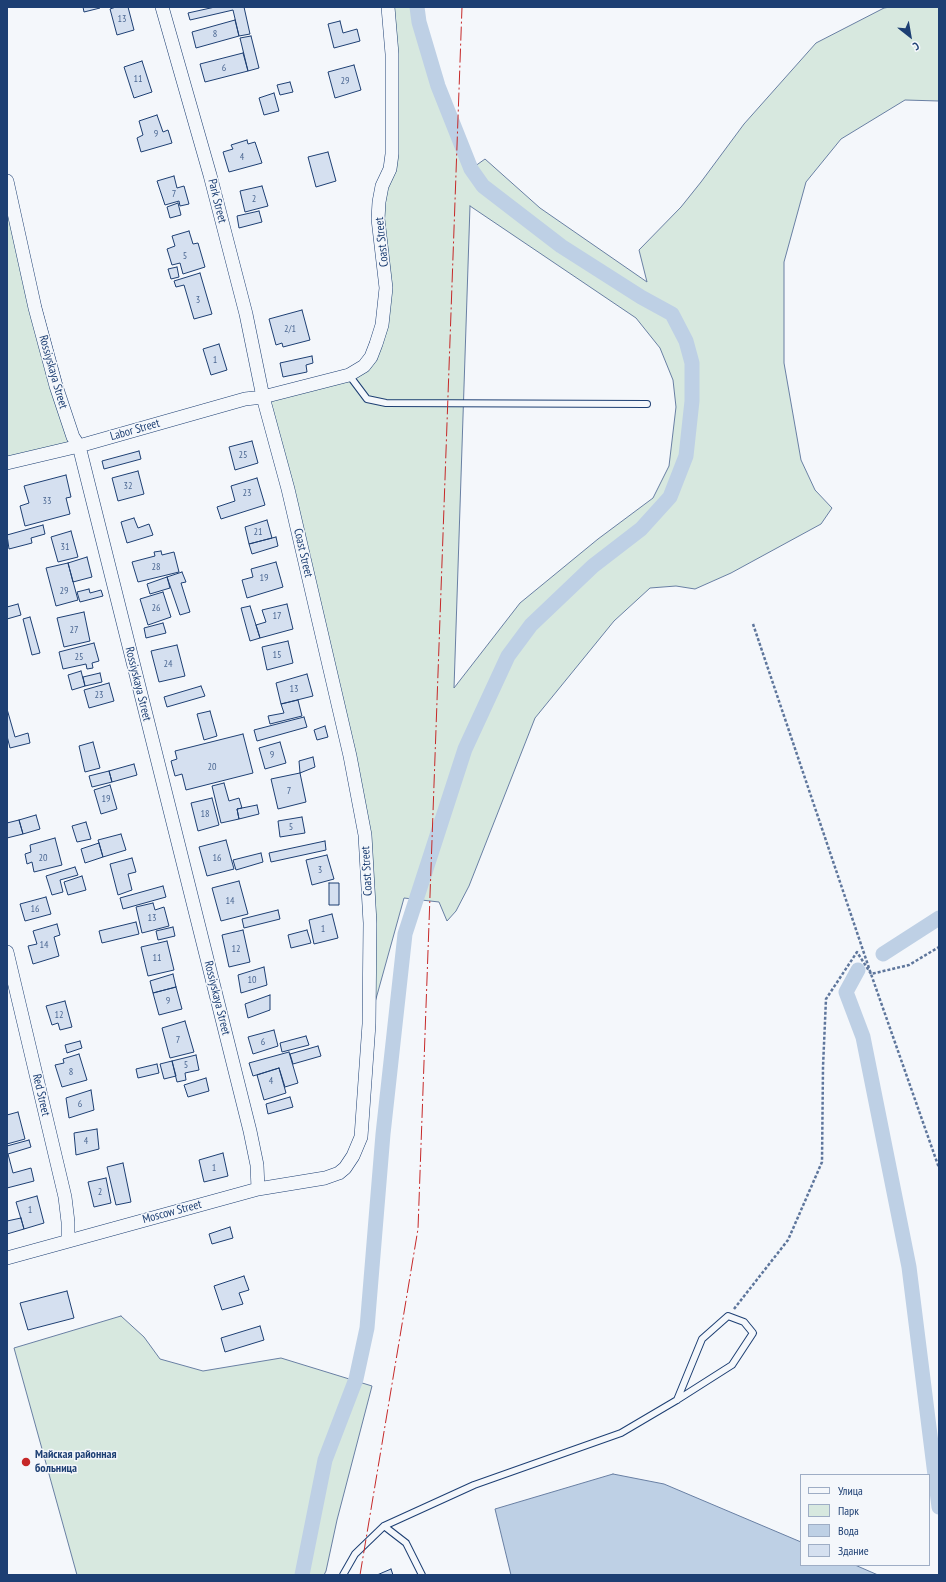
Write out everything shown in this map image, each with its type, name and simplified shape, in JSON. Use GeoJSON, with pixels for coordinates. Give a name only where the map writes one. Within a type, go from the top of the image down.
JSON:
{"type":"FeatureCollection","features":[{"type":"Feature","properties":{"kind":"street","name":"Park Street"},"geometry":{"type":"LineString","coordinates":[[162,7],[212,183],[246,314],[263,397]]}},
{"type":"Feature","properties":{"kind":"street","name":"Coast Street"},"geometry":{"type":"LineString","coordinates":[[339,1173],[345,1168],[353,1156],[361,1137],[369,1024],[370,923],[365,835],[350,756],[288,489],[263,397],[349,375],[364,366],[371,357],[382,325],[385,307],[385,272],[378,219],[378,202],[382,186],[390,169],[392,154],[392,54],[388,7]]}},
{"type":"Feature","properties":{"kind":"street","name":"Rossiyskaya Street"},"geometry":{"type":"LineString","coordinates":[[7,181],[35,308],[56,386],[73,437],[79,446],[250,1131],[257,1165],[258,1189]]}},
{"type":"Feature","properties":{"kind":"street","name":"Labor Street"},"geometry":{"type":"LineString","coordinates":[[7,463],[79,446],[245,399],[263,397]]}},
{"type":"Feature","properties":{"kind":"street","name":"Red Street"},"geometry":{"type":"LineString","coordinates":[[7,952],[65,1196],[68,1222],[68,1240]]}},
{"type":"Feature","properties":{"kind":"street","name":"Moscow Street"},"geometry":{"type":"LineString","coordinates":[[7,1258],[258,1189],[325,1178],[339,1173]]}},
{"type":"Feature","properties":{"kind":"lane"},"geometry":{"type":"LineString","coordinates":[[349,375],[366,399],[386,404],[646,404]]}},
{"type":"Feature","properties":{"kind":"lane"},"geometry":{"type":"LineString","coordinates":[[343,1575],[355,1554],[384,1526],[474,1485],[621,1433],[677,1400],[732,1365],[753,1333],[744,1322],[728,1316],[702,1339],[677,1400]]}},
{"type":"Feature","properties":{"kind":"lane"},"geometry":{"type":"LineString","coordinates":[[384,1526],[406,1543],[422,1575]]}},
{"type":"Feature","properties":{"kind":"path"},"geometry":{"type":"LineString","coordinates":[[753,624],[871,974],[939,1168]]}},
{"type":"Feature","properties":{"kind":"path"},"geometry":{"type":"LineString","coordinates":[[871,974],[910,965],[939,947]]}},
{"type":"Feature","properties":{"kind":"path"},"geometry":{"type":"LineString","coordinates":[[728,1316],[788,1240],[822,1162],[823,1067],[826,999],[857,952],[871,974]]}},
{"type":"Feature","properties":{"kind":"green space"},"geometry":{"type":"Polygon","coordinates":[[[388,7],[417,7],[419,22],[438,86],[471,169],[485,159],[540,208],[647,282],[639,250],[681,207],[744,124],[816,43],[884,8],[939,7],[939,101],[905,100],[841,139],[806,182],[784,262],[784,363],[801,460],[815,490],[832,508],[821,524],[731,573],[695,589],[676,586],[650,588],[614,621],[535,718],[469,886],[456,911],[447,921],[439,902],[404,898],[369,1024],[365,835],[263,397],[364,366],[382,325],[378,219],[390,169],[388,7]],[[470,206],[454,688],[520,603],[598,539],[653,498],[669,466],[676,407],[673,380],[660,348],[636,318],[470,206]]]}},
{"type":"Feature","properties":{"kind":"green space"},"geometry":{"type":"Polygon","coordinates":[[[7,181],[79,446],[7,463],[7,181]]]}},
{"type":"Feature","properties":{"kind":"green space"},"geometry":{"type":"Polygon","coordinates":[[[121,1316],[144,1337],[160,1359],[203,1371],[281,1358],[372,1386],[324,1575],[77,1575],[14,1348],[121,1316]]]}},
{"type":"Feature","properties":{"kind":"water"},"geometry":{"type":"Polygon","coordinates":[[[613,1474],[664,1484],[800,1542],[800,1566],[857,1566],[878,1575],[511,1575],[495,1509],[613,1474]]]}},
{"type":"Feature","properties":{"kind":"building"},"geometry":{"type":"Polygon","coordinates":[[[83,7],[99,7],[100,8],[84,12],[83,7]]]}},
{"type":"Feature","properties":{"kind":"building"},"geometry":{"type":"Polygon","coordinates":[[[116,7],[128,7],[134,30],[117,35],[110,9],[116,7]]]}},
{"type":"Feature","properties":{"kind":"building"},"geometry":{"type":"Polygon","coordinates":[[[215,7],[244,7],[250,34],[239,36],[233,10],[190,20],[188,13],[215,7]]]}},
{"type":"Feature","properties":{"kind":"building"},"geometry":{"type":"Polygon","coordinates":[[[235,20],[239,36],[196,48],[192,32],[235,20]]]}},
{"type":"Feature","properties":{"kind":"building"},"geometry":{"type":"Polygon","coordinates":[[[340,21],[343,33],[357,29],[360,41],[334,48],[328,24],[340,21]]]}},
{"type":"Feature","properties":{"kind":"building"},"geometry":{"type":"Polygon","coordinates":[[[251,36],[259,68],[248,71],[240,38],[251,36]]]}},
{"type":"Feature","properties":{"kind":"building"},"geometry":{"type":"Polygon","coordinates":[[[243,53],[248,71],[205,82],[200,64],[243,53]]]}},
{"type":"Feature","properties":{"kind":"building"},"geometry":{"type":"Polygon","coordinates":[[[142,61],[152,92],[134,98],[124,67],[142,61]]]}},
{"type":"Feature","properties":{"kind":"building"},"geometry":{"type":"Polygon","coordinates":[[[354,65],[361,90],[335,98],[328,72],[354,65]]]}},
{"type":"Feature","properties":{"kind":"building"},"geometry":{"type":"Polygon","coordinates":[[[290,82],[293,92],[280,95],[277,85],[290,82]]]}},
{"type":"Feature","properties":{"kind":"building"},"geometry":{"type":"Polygon","coordinates":[[[274,93],[279,111],[264,115],[259,98],[274,93]]]}},
{"type":"Feature","properties":{"kind":"building"},"geometry":{"type":"Polygon","coordinates":[[[157,115],[163,132],[168,130],[172,143],[141,152],[137,138],[143,135],[139,121],[157,115]]]}},
{"type":"Feature","properties":{"kind":"building"},"geometry":{"type":"Polygon","coordinates":[[[247,140],[248,144],[255,142],[262,163],[229,172],[223,152],[233,149],[231,145],[247,140]]]}},
{"type":"Feature","properties":{"kind":"building"},"geometry":{"type":"Polygon","coordinates":[[[328,152],[336,181],[316,187],[308,157],[328,152]]]}},
{"type":"Feature","properties":{"kind":"building"},"geometry":{"type":"Polygon","coordinates":[[[174,176],[177,188],[184,186],[189,204],[180,206],[179,201],[165,205],[157,181],[174,176]]]}},
{"type":"Feature","properties":{"kind":"building"},"geometry":{"type":"Polygon","coordinates":[[[262,186],[268,206],[245,212],[240,191],[262,186]]]}},
{"type":"Feature","properties":{"kind":"building"},"geometry":{"type":"Polygon","coordinates":[[[178,203],[181,215],[170,218],[167,207],[178,203]]]}},
{"type":"Feature","properties":{"kind":"building"},"geometry":{"type":"Polygon","coordinates":[[[259,211],[262,222],[239,228],[237,216],[259,211]]]}},
{"type":"Feature","properties":{"kind":"building"},"geometry":{"type":"Polygon","coordinates":[[[189,231],[193,244],[198,243],[205,267],[183,274],[180,263],[172,265],[167,249],[175,246],[172,236],[189,231]]]}},
{"type":"Feature","properties":{"kind":"building"},"geometry":{"type":"Polygon","coordinates":[[[177,267],[179,277],[171,279],[168,269],[177,267]]]}},
{"type":"Feature","properties":{"kind":"building"},"geometry":{"type":"Polygon","coordinates":[[[200,273],[212,314],[194,319],[184,285],[176,287],[174,281],[200,273]]]}},
{"type":"Feature","properties":{"kind":"building"},"geometry":{"type":"Polygon","coordinates":[[[302,310],[310,340],[283,347],[282,343],[276,345],[269,319],[302,310]]]}},
{"type":"Feature","properties":{"kind":"building"},"geometry":{"type":"Polygon","coordinates":[[[219,344],[227,370],[211,375],[203,349],[219,344]]]}},
{"type":"Feature","properties":{"kind":"building"},"geometry":{"type":"Polygon","coordinates":[[[312,356],[313,363],[306,365],[307,372],[283,377],[280,363],[312,356]]]}},
{"type":"Feature","properties":{"kind":"building"},"geometry":{"type":"Polygon","coordinates":[[[252,441],[258,463],[235,470],[229,447],[252,441]]]}},
{"type":"Feature","properties":{"kind":"building"},"geometry":{"type":"Polygon","coordinates":[[[139,451],[141,459],[104,469],[102,461],[139,451]]]}},
{"type":"Feature","properties":{"kind":"building"},"geometry":{"type":"Polygon","coordinates":[[[138,471],[144,494],[118,501],[112,478],[138,471]]]}},
{"type":"Feature","properties":{"kind":"building"},"geometry":{"type":"Polygon","coordinates":[[[66,475],[71,497],[66,498],[70,514],[25,526],[20,506],[29,503],[24,486],[66,475]]]}},
{"type":"Feature","properties":{"kind":"building"},"geometry":{"type":"Polygon","coordinates":[[[257,478],[265,505],[221,519],[217,507],[235,501],[231,486],[257,478]]]}},
{"type":"Feature","properties":{"kind":"building"},"geometry":{"type":"Polygon","coordinates":[[[134,518],[138,528],[149,524],[153,535],[127,543],[121,522],[134,518]]]}},
{"type":"Feature","properties":{"kind":"building"},"geometry":{"type":"Polygon","coordinates":[[[267,520],[272,538],[249,544],[245,527],[267,520]]]}},
{"type":"Feature","properties":{"kind":"building"},"geometry":{"type":"Polygon","coordinates":[[[43,525],[45,534],[31,538],[32,543],[9,549],[7,535],[43,525]]]}},
{"type":"Feature","properties":{"kind":"building"},"geometry":{"type":"Polygon","coordinates":[[[71,531],[78,557],[58,562],[51,537],[71,531]]]}},
{"type":"Feature","properties":{"kind":"building"},"geometry":{"type":"Polygon","coordinates":[[[276,537],[278,546],[252,554],[249,544],[276,537]]]}},
{"type":"Feature","properties":{"kind":"building"},"geometry":{"type":"Polygon","coordinates":[[[161,551],[162,555],[174,552],[179,572],[138,582],[132,562],[155,556],[154,552],[161,551]]]}},
{"type":"Feature","properties":{"kind":"building"},"geometry":{"type":"Polygon","coordinates":[[[87,557],[92,577],[73,582],[68,563],[87,557]]]}},
{"type":"Feature","properties":{"kind":"building"},"geometry":{"type":"Polygon","coordinates":[[[276,562],[283,587],[247,598],[242,580],[253,577],[251,569],[276,562]]]}},
{"type":"Feature","properties":{"kind":"building"},"geometry":{"type":"Polygon","coordinates":[[[68,563],[78,600],[56,606],[46,568],[68,563]]]}},
{"type":"Feature","properties":{"kind":"building"},"geometry":{"type":"Polygon","coordinates":[[[182,572],[186,582],[181,583],[190,612],[180,615],[167,577],[182,572]]]}},
{"type":"Feature","properties":{"kind":"building"},"geometry":{"type":"Polygon","coordinates":[[[167,577],[170,588],[150,594],[147,584],[167,577]]]}},
{"type":"Feature","properties":{"kind":"building"},"geometry":{"type":"Polygon","coordinates":[[[89,589],[90,593],[101,590],[103,596],[80,602],[77,592],[89,589]]]}},
{"type":"Feature","properties":{"kind":"building"},"geometry":{"type":"Polygon","coordinates":[[[163,592],[171,617],[148,625],[140,599],[163,592]]]}},
{"type":"Feature","properties":{"kind":"building"},"geometry":{"type":"Polygon","coordinates":[[[18,604],[21,615],[7,619],[7,607],[18,604]]]}},
{"type":"Feature","properties":{"kind":"building"},"geometry":{"type":"Polygon","coordinates":[[[287,604],[293,629],[260,638],[256,625],[266,622],[262,610],[287,604]]]}},
{"type":"Feature","properties":{"kind":"building"},"geometry":{"type":"Polygon","coordinates":[[[250,606],[260,638],[250,641],[241,608],[250,606]]]}},
{"type":"Feature","properties":{"kind":"building"},"geometry":{"type":"Polygon","coordinates":[[[84,612],[90,641],[64,647],[57,618],[84,612]]]}},
{"type":"Feature","properties":{"kind":"building"},"geometry":{"type":"Polygon","coordinates":[[[30,617],[40,653],[32,655],[23,619],[30,617]]]}},
{"type":"Feature","properties":{"kind":"building"},"geometry":{"type":"Polygon","coordinates":[[[163,623],[166,633],[146,638],[144,628],[163,623]]]}},
{"type":"Feature","properties":{"kind":"building"},"geometry":{"type":"Polygon","coordinates":[[[288,641],[293,663],[267,670],[262,647],[288,641]]]}},
{"type":"Feature","properties":{"kind":"building"},"geometry":{"type":"Polygon","coordinates":[[[94,643],[99,661],[92,663],[93,668],[87,669],[86,664],[63,669],[59,652],[94,643]]]}},
{"type":"Feature","properties":{"kind":"building"},"geometry":{"type":"Polygon","coordinates":[[[177,645],[185,676],[159,682],[151,651],[177,645]]]}},
{"type":"Feature","properties":{"kind":"building"},"geometry":{"type":"Polygon","coordinates":[[[81,671],[85,686],[72,690],[68,675],[81,671]]]}},
{"type":"Feature","properties":{"kind":"building"},"geometry":{"type":"Polygon","coordinates":[[[100,673],[102,682],[85,686],[83,677],[100,673]]]}},
{"type":"Feature","properties":{"kind":"building"},"geometry":{"type":"Polygon","coordinates":[[[307,674],[313,696],[281,704],[276,683],[307,674]]]}},
{"type":"Feature","properties":{"kind":"building"},"geometry":{"type":"Polygon","coordinates":[[[109,683],[114,701],[89,708],[84,690],[109,683]]]}},
{"type":"Feature","properties":{"kind":"building"},"geometry":{"type":"Polygon","coordinates":[[[201,686],[205,696],[167,707],[164,697],[201,686]]]}},
{"type":"Feature","properties":{"kind":"building"},"geometry":{"type":"Polygon","coordinates":[[[298,700],[302,716],[270,724],[268,716],[284,713],[281,704],[298,700]]]}},
{"type":"Feature","properties":{"kind":"building"},"geometry":{"type":"Polygon","coordinates":[[[7,709],[15,737],[28,733],[30,743],[10,748],[7,736],[7,709]]]}},
{"type":"Feature","properties":{"kind":"building"},"geometry":{"type":"Polygon","coordinates":[[[210,711],[217,736],[204,740],[197,714],[210,711]]]}},
{"type":"Feature","properties":{"kind":"building"},"geometry":{"type":"Polygon","coordinates":[[[304,717],[307,727],[257,741],[254,730],[304,717]]]}},
{"type":"Feature","properties":{"kind":"building"},"geometry":{"type":"Polygon","coordinates":[[[325,726],[328,737],[317,740],[314,730],[325,726]]]}},
{"type":"Feature","properties":{"kind":"building"},"geometry":{"type":"Polygon","coordinates":[[[243,734],[253,773],[186,790],[182,774],[175,776],[171,761],[177,759],[175,751],[243,734]]]}},
{"type":"Feature","properties":{"kind":"building"},"geometry":{"type":"Polygon","coordinates":[[[93,742],[100,768],[85,772],[79,746],[93,742]]]}},
{"type":"Feature","properties":{"kind":"building"},"geometry":{"type":"Polygon","coordinates":[[[280,742],[286,763],[265,769],[259,748],[280,742]]]}},
{"type":"Feature","properties":{"kind":"building"},"geometry":{"type":"Polygon","coordinates":[[[313,757],[315,767],[300,773],[299,761],[313,757]]]}},
{"type":"Feature","properties":{"kind":"building"},"geometry":{"type":"Polygon","coordinates":[[[134,764],[137,775],[112,782],[109,771],[134,764]]]}},
{"type":"Feature","properties":{"kind":"building"},"geometry":{"type":"Polygon","coordinates":[[[109,771],[112,782],[92,787],[89,776],[109,771]]]}},
{"type":"Feature","properties":{"kind":"building"},"geometry":{"type":"Polygon","coordinates":[[[300,773],[306,802],[278,809],[271,779],[300,773]]]}},
{"type":"Feature","properties":{"kind":"building"},"geometry":{"type":"Polygon","coordinates":[[[224,783],[229,801],[239,798],[242,808],[237,809],[239,819],[221,823],[212,786],[224,783]]]}},
{"type":"Feature","properties":{"kind":"building"},"geometry":{"type":"Polygon","coordinates":[[[110,785],[117,809],[101,814],[94,790],[110,785]]]}},
{"type":"Feature","properties":{"kind":"building"},"geometry":{"type":"Polygon","coordinates":[[[212,798],[219,825],[198,831],[191,803],[212,798]]]}},
{"type":"Feature","properties":{"kind":"building"},"geometry":{"type":"Polygon","coordinates":[[[257,805],[259,814],[239,819],[237,809],[257,805]]]}},
{"type":"Feature","properties":{"kind":"building"},"geometry":{"type":"Polygon","coordinates":[[[36,815],[40,829],[23,834],[19,820],[36,815]]]}},
{"type":"Feature","properties":{"kind":"building"},"geometry":{"type":"Polygon","coordinates":[[[302,817],[305,833],[280,837],[278,821],[302,817]]]}},
{"type":"Feature","properties":{"kind":"building"},"geometry":{"type":"Polygon","coordinates":[[[19,820],[23,834],[7,838],[7,823],[19,820]]]}},
{"type":"Feature","properties":{"kind":"building"},"geometry":{"type":"Polygon","coordinates":[[[86,822],[91,839],[77,842],[72,826],[86,822]]]}},
{"type":"Feature","properties":{"kind":"building"},"geometry":{"type":"Polygon","coordinates":[[[121,834],[126,850],[103,857],[98,840],[121,834]]]}},
{"type":"Feature","properties":{"kind":"building"},"geometry":{"type":"Polygon","coordinates":[[[55,838],[62,865],[34,872],[32,862],[27,864],[25,854],[31,852],[30,845],[55,838]]]}},
{"type":"Feature","properties":{"kind":"building"},"geometry":{"type":"Polygon","coordinates":[[[226,840],[234,869],[207,876],[199,847],[226,840]]]}},
{"type":"Feature","properties":{"kind":"building"},"geometry":{"type":"Polygon","coordinates":[[[325,841],[326,850],[271,862],[269,853],[325,841]]]}},
{"type":"Feature","properties":{"kind":"building"},"geometry":{"type":"Polygon","coordinates":[[[99,843],[103,857],[85,863],[81,849],[99,843]]]}},
{"type":"Feature","properties":{"kind":"building"},"geometry":{"type":"Polygon","coordinates":[[[261,853],[263,862],[236,870],[233,860],[261,853]]]}},
{"type":"Feature","properties":{"kind":"building"},"geometry":{"type":"Polygon","coordinates":[[[327,855],[334,879],[312,885],[306,860],[327,855]]]}},
{"type":"Feature","properties":{"kind":"building"},"geometry":{"type":"Polygon","coordinates":[[[132,858],[136,872],[128,874],[132,890],[118,895],[110,864],[132,858]]]}},
{"type":"Feature","properties":{"kind":"building"},"geometry":{"type":"Polygon","coordinates":[[[75,867],[78,875],[60,880],[63,892],[52,895],[46,876],[75,867]]]}},
{"type":"Feature","properties":{"kind":"building"},"geometry":{"type":"Polygon","coordinates":[[[82,876],[86,890],[68,895],[64,882],[82,876]]]}},
{"type":"Feature","properties":{"kind":"building"},"geometry":{"type":"Polygon","coordinates":[[[239,881],[248,914],[221,921],[212,888],[239,881]]]}},
{"type":"Feature","properties":{"kind":"building"},"geometry":{"type":"Polygon","coordinates":[[[329,883],[339,883],[339,905],[329,905],[329,883]]]}},
{"type":"Feature","properties":{"kind":"building"},"geometry":{"type":"Polygon","coordinates":[[[163,886],[166,897],[123,909],[120,898],[163,886]]]}},
{"type":"Feature","properties":{"kind":"building"},"geometry":{"type":"Polygon","coordinates":[[[46,897],[51,914],[25,921],[20,904],[46,897]]]}},
{"type":"Feature","properties":{"kind":"building"},"geometry":{"type":"Polygon","coordinates":[[[153,903],[155,910],[164,907],[169,926],[142,933],[136,907],[153,903]]]}},
{"type":"Feature","properties":{"kind":"building"},"geometry":{"type":"Polygon","coordinates":[[[278,910],[280,919],[244,928],[242,919],[278,910]]]}},
{"type":"Feature","properties":{"kind":"building"},"geometry":{"type":"Polygon","coordinates":[[[332,914],[338,938],[314,944],[309,920],[332,914]]]}},
{"type":"Feature","properties":{"kind":"building"},"geometry":{"type":"Polygon","coordinates":[[[136,922],[139,934],[102,943],[99,931],[136,922]]]}},
{"type":"Feature","properties":{"kind":"building"},"geometry":{"type":"Polygon","coordinates":[[[57,924],[60,935],[54,937],[59,956],[33,964],[28,946],[37,944],[33,931],[57,924]]]}},
{"type":"Feature","properties":{"kind":"building"},"geometry":{"type":"Polygon","coordinates":[[[173,927],[175,936],[158,940],[156,931],[173,927]]]}},
{"type":"Feature","properties":{"kind":"building"},"geometry":{"type":"Polygon","coordinates":[[[243,930],[250,962],[229,967],[222,935],[243,930]]]}},
{"type":"Feature","properties":{"kind":"building"},"geometry":{"type":"Polygon","coordinates":[[[307,930],[311,943],[291,948],[288,935],[307,930]]]}},
{"type":"Feature","properties":{"kind":"building"},"geometry":{"type":"Polygon","coordinates":[[[167,941],[174,970],[148,976],[141,947],[167,941]]]}},
{"type":"Feature","properties":{"kind":"building"},"geometry":{"type":"Polygon","coordinates":[[[264,967],[267,985],[241,993],[238,975],[264,967]]]}},
{"type":"Feature","properties":{"kind":"building"},"geometry":{"type":"Polygon","coordinates":[[[173,974],[176,987],[153,993],[150,981],[173,974]]]}},
{"type":"Feature","properties":{"kind":"building"},"geometry":{"type":"Polygon","coordinates":[[[176,987],[182,1009],[159,1015],[153,993],[176,987]]]}},
{"type":"Feature","properties":{"kind":"building"},"geometry":{"type":"Polygon","coordinates":[[[270,995],[270,1010],[248,1018],[245,1004],[270,995]]]}},
{"type":"Feature","properties":{"kind":"building"},"geometry":{"type":"Polygon","coordinates":[[[65,1001],[72,1027],[60,1030],[58,1023],[52,1025],[46,1006],[65,1001]]]}},
{"type":"Feature","properties":{"kind":"building"},"geometry":{"type":"Polygon","coordinates":[[[185,1021],[194,1052],[170,1058],[162,1028],[185,1021]]]}},
{"type":"Feature","properties":{"kind":"building"},"geometry":{"type":"Polygon","coordinates":[[[274,1030],[278,1046],[253,1054],[248,1037],[274,1030]]]}},
{"type":"Feature","properties":{"kind":"building"},"geometry":{"type":"Polygon","coordinates":[[[306,1036],[309,1045],[282,1052],[280,1043],[306,1036]]]}},
{"type":"Feature","properties":{"kind":"building"},"geometry":{"type":"Polygon","coordinates":[[[80,1041],[82,1048],[67,1053],[65,1045],[80,1041]]]}},
{"type":"Feature","properties":{"kind":"building"},"geometry":{"type":"Polygon","coordinates":[[[318,1046],[321,1056],[293,1064],[290,1054],[318,1046]]]}},
{"type":"Feature","properties":{"kind":"building"},"geometry":{"type":"Polygon","coordinates":[[[289,1052],[298,1083],[285,1087],[279,1068],[253,1076],[249,1063],[289,1052]]]}},
{"type":"Feature","properties":{"kind":"building"},"geometry":{"type":"Polygon","coordinates":[[[79,1054],[87,1080],[62,1087],[55,1065],[64,1063],[63,1059],[79,1054]]]}},
{"type":"Feature","properties":{"kind":"building"},"geometry":{"type":"Polygon","coordinates":[[[196,1055],[199,1070],[185,1073],[186,1080],[177,1082],[172,1061],[196,1055]]]}},
{"type":"Feature","properties":{"kind":"building"},"geometry":{"type":"Polygon","coordinates":[[[172,1061],[176,1076],[164,1079],[160,1064],[172,1061]]]}},
{"type":"Feature","properties":{"kind":"building"},"geometry":{"type":"Polygon","coordinates":[[[157,1064],[159,1073],[138,1078],[136,1069],[157,1064]]]}},
{"type":"Feature","properties":{"kind":"building"},"geometry":{"type":"Polygon","coordinates":[[[279,1068],[286,1093],[264,1100],[257,1075],[279,1068]]]}},
{"type":"Feature","properties":{"kind":"building"},"geometry":{"type":"Polygon","coordinates":[[[206,1078],[209,1091],[188,1097],[184,1085],[206,1078]]]}},
{"type":"Feature","properties":{"kind":"building"},"geometry":{"type":"Polygon","coordinates":[[[91,1090],[94,1110],[69,1118],[66,1098],[91,1090]]]}},
{"type":"Feature","properties":{"kind":"building"},"geometry":{"type":"Polygon","coordinates":[[[290,1097],[293,1107],[268,1114],[266,1104],[290,1097]]]}},
{"type":"Feature","properties":{"kind":"building"},"geometry":{"type":"Polygon","coordinates":[[[18,1112],[25,1139],[7,1144],[7,1115],[18,1112]]]}},
{"type":"Feature","properties":{"kind":"building"},"geometry":{"type":"Polygon","coordinates":[[[97,1129],[99,1149],[76,1155],[74,1133],[97,1129]]]}},
{"type":"Feature","properties":{"kind":"building"},"geometry":{"type":"Polygon","coordinates":[[[29,1140],[31,1147],[8,1154],[13,1173],[31,1168],[34,1181],[7,1188],[7,1146],[29,1140]]]}},
{"type":"Feature","properties":{"kind":"building"},"geometry":{"type":"Polygon","coordinates":[[[223,1153],[228,1176],[204,1182],[199,1160],[223,1153]]]}},
{"type":"Feature","properties":{"kind":"building"},"geometry":{"type":"Polygon","coordinates":[[[123,1163],[131,1202],[116,1205],[107,1167],[123,1163]]]}},
{"type":"Feature","properties":{"kind":"building"},"geometry":{"type":"Polygon","coordinates":[[[106,1178],[111,1203],[94,1207],[88,1182],[106,1178]]]}},
{"type":"Feature","properties":{"kind":"building"},"geometry":{"type":"Polygon","coordinates":[[[37,1196],[44,1223],[24,1229],[16,1202],[37,1196]]]}},
{"type":"Feature","properties":{"kind":"building"},"geometry":{"type":"Polygon","coordinates":[[[21,1218],[24,1229],[7,1234],[7,1221],[21,1218]]]}},
{"type":"Feature","properties":{"kind":"building"},"geometry":{"type":"Polygon","coordinates":[[[230,1227],[233,1238],[212,1244],[209,1234],[230,1227]]]}},
{"type":"Feature","properties":{"kind":"building"},"geometry":{"type":"Polygon","coordinates":[[[244,1276],[249,1290],[239,1293],[243,1304],[222,1310],[214,1286],[244,1276]]]}},
{"type":"Feature","properties":{"kind":"building"},"geometry":{"type":"Polygon","coordinates":[[[67,1291],[74,1318],[28,1330],[20,1303],[67,1291]]]}},
{"type":"Feature","properties":{"kind":"building"},"geometry":{"type":"Polygon","coordinates":[[[260,1326],[264,1340],[225,1352],[221,1338],[260,1326]]]}},
{"type":"Feature","properties":{"kind":"building"},"geometry":{"type":"Polygon","coordinates":[[[391,1569],[393,1575],[377,1575],[391,1569]]]}},
{"type":"Feature","properties":{"kind":"waterway"},"geometry":{"type":"LineString","coordinates":[[302,1575],[325,1460],[356,1379],[367,1328],[383,1134],[405,934],[465,749],[508,656],[531,625],[593,566],[641,529],[670,497],[686,456],[692,401],[692,363],[686,341],[672,314],[641,297],[561,246],[483,186],[471,169],[438,86],[419,22],[417,7]]}},
{"type":"Feature","properties":{"kind":"waterway"},"geometry":{"type":"LineString","coordinates":[[883,954],[939,918]]}},
{"type":"Feature","properties":{"kind":"waterway"},"geometry":{"type":"LineString","coordinates":[[858,970],[846,992],[863,1037],[909,1267],[939,1507]]}},
{"type":"Feature","properties":{"kind":"power"},"geometry":{"type":"LineString","coordinates":[[360,1575],[418,1229],[462,7]]}},
{"type":"Feature","properties":{"kind":"place","name":"Майская районная больница"},"geometry":{"type":"Point","coordinates":[26,1462]}}]}
